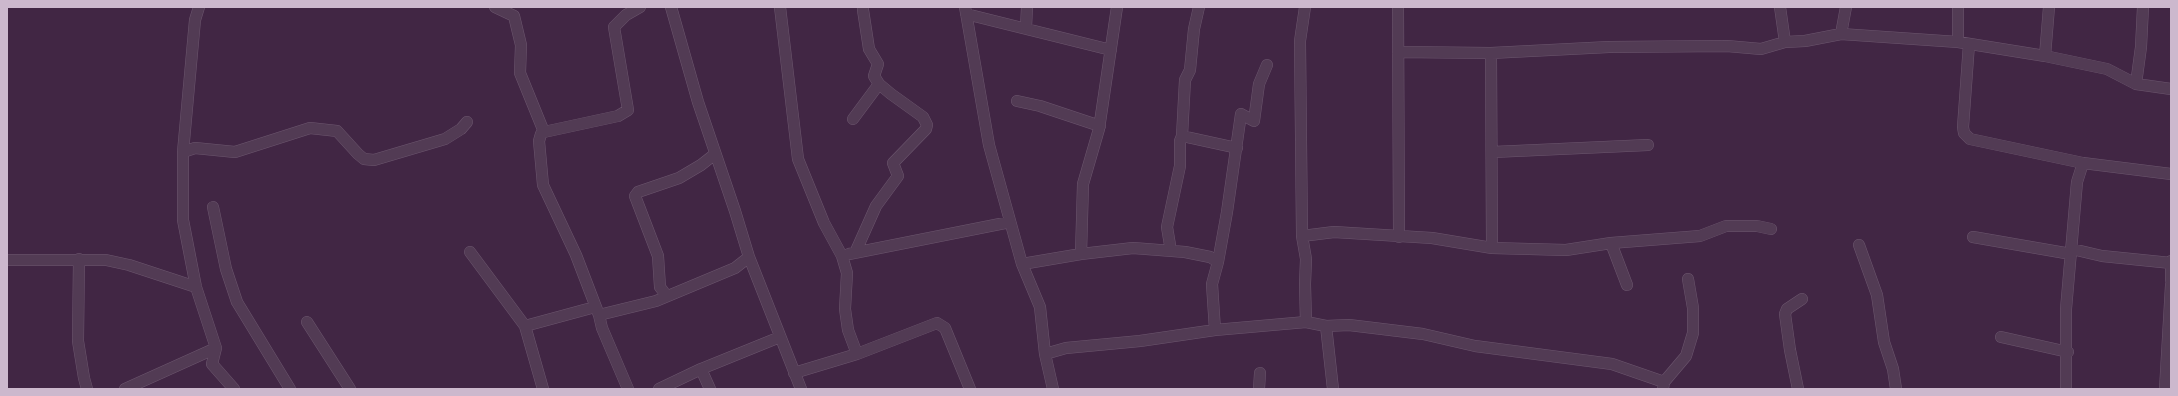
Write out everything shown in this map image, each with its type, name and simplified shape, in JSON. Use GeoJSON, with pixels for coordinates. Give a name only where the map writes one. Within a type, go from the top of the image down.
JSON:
{"type":"FeatureCollection","features":[{"type":"Feature","properties":{"kind":"street"},"geometry":{"type":"LineString","coordinates":[[199,7],[196,20],[184,152],[183,220],[196,287],[216,348],[212,364],[234,389]]}},
{"type":"Feature","properties":{"kind":"street"},"geometry":{"type":"LineString","coordinates":[[496,7],[514,16],[521,45],[520,73],[544,132]]}},
{"type":"Feature","properties":{"kind":"street"},"geometry":{"type":"LineString","coordinates":[[628,389],[602,328],[576,255],[543,185],[539,141],[544,132],[618,116],[628,110],[614,26],[626,15],[640,7]]}},
{"type":"Feature","properties":{"kind":"street"},"geometry":{"type":"LineString","coordinates":[[670,7],[715,154],[736,211],[749,257],[798,382],[812,368],[857,354],[932,324],[941,324],[945,328],[970,389]]}},
{"type":"Feature","properties":{"kind":"street"},"geometry":{"type":"LineString","coordinates":[[780,7],[798,159],[808,190],[842,256],[847,273],[845,309],[848,330],[857,354]]}},
{"type":"Feature","properties":{"kind":"street"},"geometry":{"type":"LineString","coordinates":[[1026,28],[1027,7]]}},
{"type":"Feature","properties":{"kind":"street"},"geometry":{"type":"LineString","coordinates":[[1080,254],[1083,184],[1100,126],[1117,7]]}},
{"type":"Feature","properties":{"kind":"street"},"geometry":{"type":"LineString","coordinates":[[1171,251],[1167,227],[1180,166],[1180,141],[1182,136],[1185,80],[1190,70],[1194,29],[1199,7]]}},
{"type":"Feature","properties":{"kind":"street"},"geometry":{"type":"LineString","coordinates":[[1305,7],[1300,42],[1302,236],[1306,259],[1306,322]]}},
{"type":"Feature","properties":{"kind":"street"},"geometry":{"type":"LineString","coordinates":[[1398,7],[1399,237]]}},
{"type":"Feature","properties":{"kind":"street"},"geometry":{"type":"LineString","coordinates":[[1780,7],[1785,42]]}},
{"type":"Feature","properties":{"kind":"street"},"geometry":{"type":"LineString","coordinates":[[1841,34],[1846,7]]}},
{"type":"Feature","properties":{"kind":"street"},"geometry":{"type":"LineString","coordinates":[[1958,7],[1958,42]]}},
{"type":"Feature","properties":{"kind":"street"},"geometry":{"type":"LineString","coordinates":[[2045,56],[2049,7]]}},
{"type":"Feature","properties":{"kind":"street"},"geometry":{"type":"LineString","coordinates":[[2136,84],[2143,7]]}},
{"type":"Feature","properties":{"kind":"street"},"geometry":{"type":"LineString","coordinates":[[855,253],[876,206],[898,176],[893,163],[926,129],[927,125],[923,117],[879,84],[874,76],[878,64],[869,49],[863,10]]}},
{"type":"Feature","properties":{"kind":"street"},"geometry":{"type":"LineString","coordinates":[[1053,389],[1045,354],[1040,307],[1022,264],[989,145],[966,10],[1026,28],[1111,50]]}},
{"type":"Feature","properties":{"kind":"street"},"geometry":{"type":"LineString","coordinates":[[1398,52],[1491,53],[1609,47],[1727,46],[1761,49],[1785,42],[1805,41],[1841,34],[1958,42],[2045,56],[2107,70],[2136,84],[2171,89]]}},
{"type":"Feature","properties":{"kind":"street"},"geometry":{"type":"LineString","coordinates":[[1969,44],[1963,127],[1970,139],[2079,161],[2171,174]]}},
{"type":"Feature","properties":{"kind":"street"},"geometry":{"type":"LineString","coordinates":[[1491,53],[1493,152],[1492,248]]}},
{"type":"Feature","properties":{"kind":"street"},"geometry":{"type":"LineString","coordinates":[[1215,330],[1212,284],[1218,262],[1237,148],[1241,114],[1254,121],[1259,84],[1267,65]]}},
{"type":"Feature","properties":{"kind":"street"},"geometry":{"type":"LineString","coordinates":[[852,119],[879,84]]}},
{"type":"Feature","properties":{"kind":"street"},"geometry":{"type":"LineString","coordinates":[[1017,101],[1040,106],[1100,126]]}},
{"type":"Feature","properties":{"kind":"street"},"geometry":{"type":"LineString","coordinates":[[184,152],[195,148],[235,152],[310,128],[337,132],[364,159],[374,160],[445,139],[462,129],[467,122]]}},
{"type":"Feature","properties":{"kind":"street"},"geometry":{"type":"LineString","coordinates":[[1182,136],[1237,148]]}},
{"type":"Feature","properties":{"kind":"street"},"geometry":{"type":"LineString","coordinates":[[1493,152],[1648,145]]}},
{"type":"Feature","properties":{"kind":"street"},"geometry":{"type":"LineString","coordinates":[[666,295],[660,287],[658,256],[635,196],[638,192],[679,178],[701,165],[715,154]]}},
{"type":"Feature","properties":{"kind":"street"},"geometry":{"type":"LineString","coordinates":[[2066,389],[2066,364],[2068,352],[2066,309],[2079,161]]}},
{"type":"Feature","properties":{"kind":"street"},"geometry":{"type":"LineString","coordinates":[[213,207],[226,269],[237,302],[290,389]]}},
{"type":"Feature","properties":{"kind":"street"},"geometry":{"type":"LineString","coordinates":[[842,256],[1010,222]]}},
{"type":"Feature","properties":{"kind":"street"},"geometry":{"type":"LineString","coordinates":[[1302,236],[1334,232],[1432,238],[1492,248],[1566,250],[1611,243],[1700,236],[1726,226],[1757,226],[1771,229]]}},
{"type":"Feature","properties":{"kind":"street"},"geometry":{"type":"LineString","coordinates":[[1973,236],[2102,256],[2171,262],[2171,280]]}},
{"type":"Feature","properties":{"kind":"street"},"geometry":{"type":"LineString","coordinates":[[1611,243],[1627,285]]}},
{"type":"Feature","properties":{"kind":"street"},"geometry":{"type":"LineString","coordinates":[[1858,245],[1877,295],[1884,342],[1893,369],[1896,389]]}},
{"type":"Feature","properties":{"kind":"street"},"geometry":{"type":"LineString","coordinates":[[1022,264],[1080,254],[1133,248],[1171,251],[1210,257],[1218,262]]}},
{"type":"Feature","properties":{"kind":"street"},"geometry":{"type":"LineString","coordinates":[[470,252],[525,326],[543,389]]}},
{"type":"Feature","properties":{"kind":"street"},"geometry":{"type":"LineString","coordinates":[[525,326],[656,300],[735,268],[749,257]]}},
{"type":"Feature","properties":{"kind":"street"},"geometry":{"type":"LineString","coordinates":[[78,259],[78,341],[87,389]]}},
{"type":"Feature","properties":{"kind":"street"},"geometry":{"type":"LineString","coordinates":[[7,260],[106,260],[129,265],[196,287]]}},
{"type":"Feature","properties":{"kind":"street"},"geometry":{"type":"LineString","coordinates":[[1045,354],[1066,348],[1140,341],[1215,330],[1306,322],[1326,326],[1349,325],[1423,334],[1475,346],[1612,364],[1664,386],[1686,356],[1693,333],[1693,308],[1688,279]]}},
{"type":"Feature","properties":{"kind":"street"},"geometry":{"type":"LineString","coordinates":[[2165,389],[2171,285]]}},
{"type":"Feature","properties":{"kind":"street"},"geometry":{"type":"LineString","coordinates":[[1798,389],[1790,350],[1785,314],[1787,309],[1802,299]]}},
{"type":"Feature","properties":{"kind":"street"},"geometry":{"type":"LineString","coordinates":[[307,322],[350,389]]}},
{"type":"Feature","properties":{"kind":"street"},"geometry":{"type":"LineString","coordinates":[[1326,326],[1333,389]]}},
{"type":"Feature","properties":{"kind":"street"},"geometry":{"type":"LineString","coordinates":[[659,389],[701,369],[780,337]]}},
{"type":"Feature","properties":{"kind":"street"},"geometry":{"type":"LineString","coordinates":[[2001,337],[2068,352]]}},
{"type":"Feature","properties":{"kind":"street"},"geometry":{"type":"LineString","coordinates":[[125,389],[216,348]]}},
{"type":"Feature","properties":{"kind":"street"},"geometry":{"type":"LineString","coordinates":[[701,369],[710,389]]}},
{"type":"Feature","properties":{"kind":"street"},"geometry":{"type":"LineString","coordinates":[[1259,389],[1260,373]]}}]}
